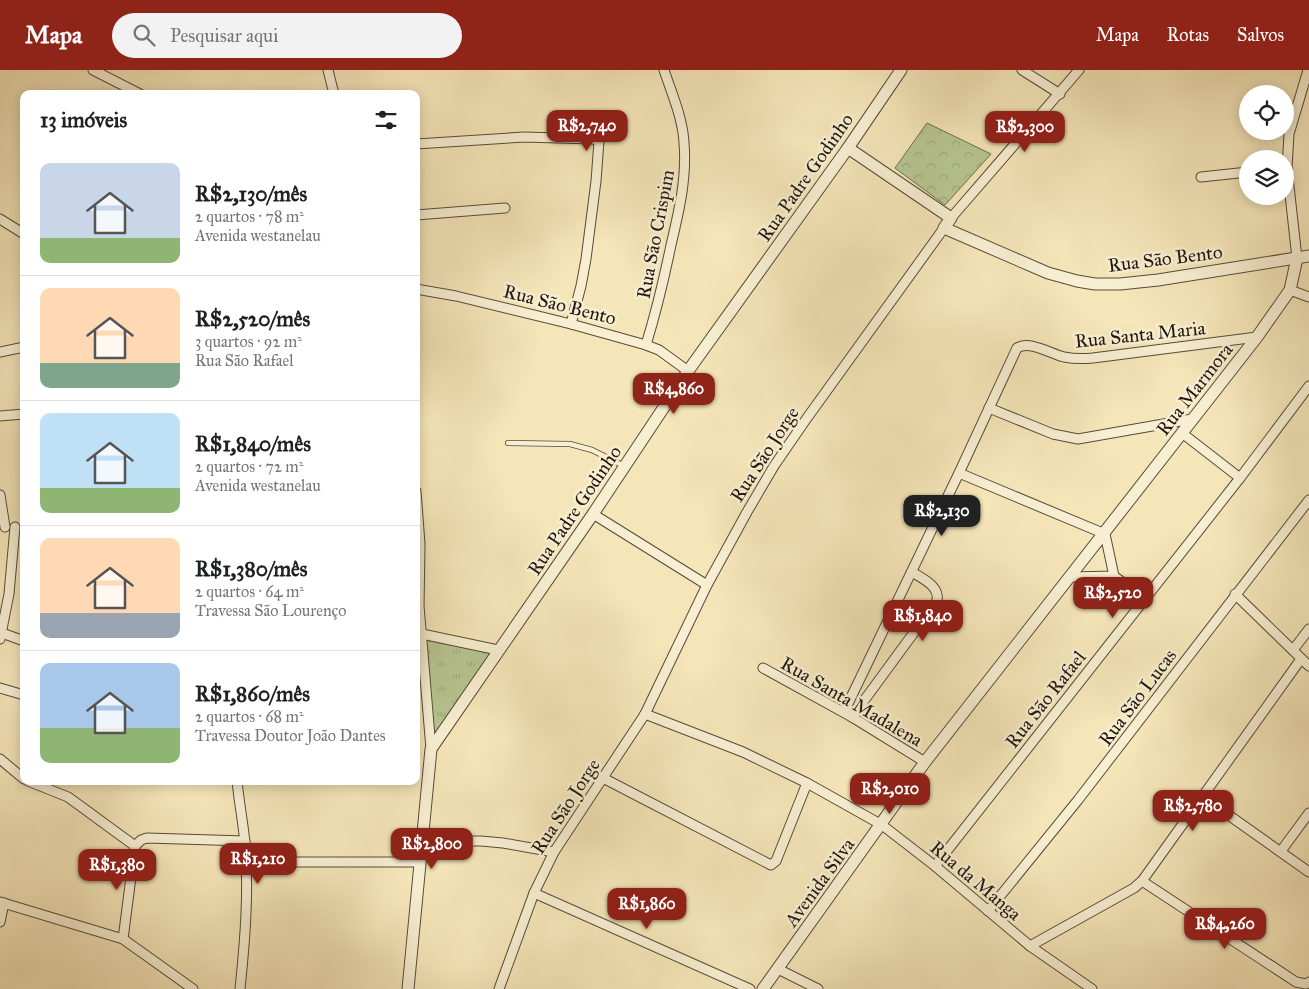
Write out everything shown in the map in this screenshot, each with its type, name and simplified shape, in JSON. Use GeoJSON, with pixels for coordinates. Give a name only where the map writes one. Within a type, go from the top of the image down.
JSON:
{"type":"FeatureCollection","features":[{"type":"Feature","properties":{"kind":"street"},"geometry":{"type":"LineString","coordinates":[[93,70],[132,90]]}},
{"type":"Feature","properties":{"kind":"street"},"geometry":{"type":"LineString","coordinates":[[328,70],[333,90]]}},
{"type":"Feature","properties":{"kind":"street","name":"Rua São Crispim"},"geometry":{"type":"LineString","coordinates":[[646,345],[657,310],[683,193],[684,142],[680,120],[664,70]]}},
{"type":"Feature","properties":{"kind":"street","name":"Rua Padre Godinho"},"geometry":{"type":"LineString","coordinates":[[431,749],[593,514],[688,371],[848,148],[900,70]]}},
{"type":"Feature","properties":{"kind":"street"},"geometry":{"type":"LineString","coordinates":[[1022,70],[1060,94]]}},
{"type":"Feature","properties":{"kind":"street","name":"Rua São Jorge"},"geometry":{"type":"LineString","coordinates":[[499,989],[534,893],[554,852],[645,714],[707,585],[779,458],[948,223],[1080,70]]}},
{"type":"Feature","properties":{"kind":"street"},"geometry":{"type":"LineString","coordinates":[[1288,150],[1289,134],[1308,70]]}},
{"type":"Feature","properties":{"kind":"street"},"geometry":{"type":"LineString","coordinates":[[420,144],[524,137],[593,139],[599,141],[586,259],[571,324]]}},
{"type":"Feature","properties":{"kind":"street","name":"Rua São Bento"},"geometry":{"type":"LineString","coordinates":[[848,148],[948,223],[1048,273],[1077,282],[1120,284],[1158,280],[1309,256]]}},
{"type":"Feature","properties":{"kind":"street"},"geometry":{"type":"LineString","coordinates":[[1201,177],[1239,173]]}},
{"type":"Feature","properties":{"kind":"street"},"geometry":{"type":"LineString","coordinates":[[1290,205],[1296,258]]}},
{"type":"Feature","properties":{"kind":"street"},"geometry":{"type":"LineString","coordinates":[[420,214],[506,208]]}},
{"type":"Feature","properties":{"kind":"street"},"geometry":{"type":"LineString","coordinates":[[0,219],[20,232]]}},
{"type":"Feature","properties":{"kind":"street","name":"Rua Marmora"},"geometry":{"type":"LineString","coordinates":[[1105,534],[1290,290],[1296,258]]}},
{"type":"Feature","properties":{"kind":"street","name":"Rua São Bento"},"geometry":{"type":"LineString","coordinates":[[420,290],[456,296],[571,324],[646,345],[659,350],[688,371]]}},
{"type":"Feature","properties":{"kind":"street"},"geometry":{"type":"LineString","coordinates":[[1290,290],[1309,297]]}},
{"type":"Feature","properties":{"kind":"street","name":"Rua Santa Maria"},"geometry":{"type":"LineString","coordinates":[[989,408],[1017,348],[1020,346],[1028,345],[1064,357],[1086,359],[1256,337]]}},
{"type":"Feature","properties":{"kind":"street"},"geometry":{"type":"LineString","coordinates":[[0,352],[20,348]]}},
{"type":"Feature","properties":{"kind":"street","name":"Rua São Rafael"},"geometry":{"type":"LineString","coordinates":[[935,866],[1240,478],[1309,386]]}},
{"type":"Feature","properties":{"kind":"street"},"geometry":{"type":"LineString","coordinates":[[848,715],[912,572],[989,408],[1053,434],[1078,439],[1192,419]]}},
{"type":"Feature","properties":{"kind":"street"},"geometry":{"type":"LineString","coordinates":[[0,416],[20,414]]}},
{"type":"Feature","properties":{"kind":"street"},"geometry":{"type":"LineString","coordinates":[[1182,433],[1240,478]]}},
{"type":"Feature","properties":{"kind":"street"},"geometry":{"type":"LineString","coordinates":[[959,473],[1105,534],[1114,576]]}},
{"type":"Feature","properties":{"kind":"street"},"geometry":{"type":"LineString","coordinates":[[0,495],[11,527],[9,594],[1,636],[20,640]]}},
{"type":"Feature","properties":{"kind":"street","name":"Rua São Lucas"},"geometry":{"type":"LineString","coordinates":[[988,911],[1078,800],[1309,500]]}},
{"type":"Feature","properties":{"kind":"street"},"geometry":{"type":"LineString","coordinates":[[593,514],[707,585]]}},
{"type":"Feature","properties":{"kind":"street","name":"Avenida Silva"},"geometry":{"type":"LineString","coordinates":[[763,989],[925,762],[1105,534]]}},
{"type":"Feature","properties":{"kind":"street"},"geometry":{"type":"LineString","coordinates":[[848,715],[937,601],[937,591],[933,586],[912,572]]}},
{"type":"Feature","properties":{"kind":"street"},"geometry":{"type":"LineString","coordinates":[[1071,577],[1114,576],[1145,599]]}},
{"type":"Feature","properties":{"kind":"street"},"geometry":{"type":"LineString","coordinates":[[1236,594],[1309,666]]}},
{"type":"Feature","properties":{"kind":"street"},"geometry":{"type":"LineString","coordinates":[[408,989],[431,749],[420,618]]}},
{"type":"Feature","properties":{"kind":"street"},"geometry":{"type":"LineString","coordinates":[[1293,650],[1309,630]]}},
{"type":"Feature","properties":{"kind":"street"},"geometry":{"type":"LineString","coordinates":[[422,634],[498,650]]}},
{"type":"Feature","properties":{"kind":"street"},"geometry":{"type":"LineString","coordinates":[[1030,946],[1142,882],[1301,659]]}},
{"type":"Feature","properties":{"kind":"street","name":"Rua Santa Madalena"},"geometry":{"type":"LineString","coordinates":[[763,668],[848,715],[925,762]]}},
{"type":"Feature","properties":{"kind":"street"},"geometry":{"type":"LineString","coordinates":[[0,688],[20,694]]}},
{"type":"Feature","properties":{"kind":"street","name":"Rua da Manga"},"geometry":{"type":"LineString","coordinates":[[645,714],[743,752],[882,824],[1030,946],[1092,989]]}},
{"type":"Feature","properties":{"kind":"street"},"geometry":{"type":"LineString","coordinates":[[0,758],[20,776]]}},
{"type":"Feature","properties":{"kind":"street"},"geometry":{"type":"LineString","coordinates":[[603,778],[771,865],[776,861],[806,783]]}},
{"type":"Feature","properties":{"kind":"street"},"geometry":{"type":"LineString","coordinates":[[38,785],[68,797],[135,846]]}},
{"type":"Feature","properties":{"kind":"street"},"geometry":{"type":"LineString","coordinates":[[238,785],[246,862],[246,930],[240,989]]}},
{"type":"Feature","properties":{"kind":"street"},"geometry":{"type":"LineString","coordinates":[[1203,797],[1309,872]]}},
{"type":"Feature","properties":{"kind":"street"},"geometry":{"type":"LineString","coordinates":[[1281,851],[1309,813]]}},
{"type":"Feature","properties":{"kind":"street"},"geometry":{"type":"LineString","coordinates":[[123,939],[135,846],[141,840],[147,838],[245,841]]}},
{"type":"Feature","properties":{"kind":"street"},"geometry":{"type":"LineString","coordinates":[[421,841],[481,841],[554,852]]}},
{"type":"Feature","properties":{"kind":"street"},"geometry":{"type":"LineString","coordinates":[[246,862],[420,862]]}},
{"type":"Feature","properties":{"kind":"street"},"geometry":{"type":"LineString","coordinates":[[1142,882],[1296,982],[1306,984],[1309,982]]}},
{"type":"Feature","properties":{"kind":"street"},"geometry":{"type":"LineString","coordinates":[[534,893],[750,989]]}},
{"type":"Feature","properties":{"kind":"street"},"geometry":{"type":"LineString","coordinates":[[0,922],[2,902],[123,939],[192,989]]}},
{"type":"Feature","properties":{"kind":"street"},"geometry":{"type":"LineString","coordinates":[[778,969],[818,989]]}},
{"type":"Feature","properties":{"kind":"lane"},"geometry":{"type":"LineString","coordinates":[[508,443],[570,444],[592,450],[625,466]]}},
{"type":"Feature","properties":{"kind":"green space"},"geometry":{"type":"Polygon","coordinates":[[[927,123],[991,154],[945,205],[895,168],[927,123]]]}},
{"type":"Feature","properties":{"kind":"green space"},"geometry":{"type":"Polygon","coordinates":[[[425,640],[492,653],[434,737],[425,640]]]}}]}
